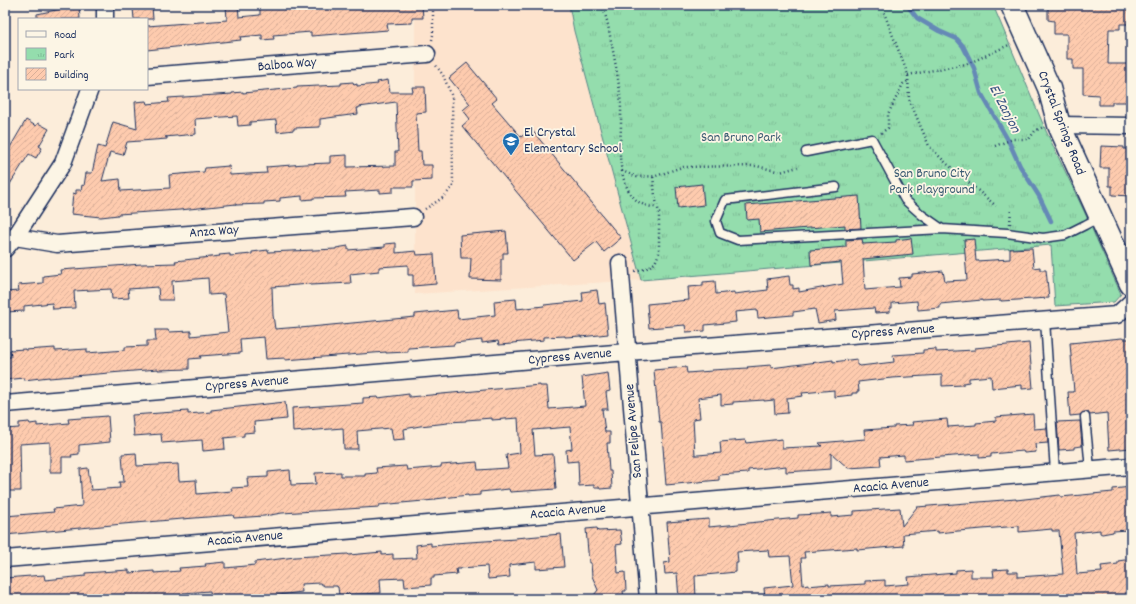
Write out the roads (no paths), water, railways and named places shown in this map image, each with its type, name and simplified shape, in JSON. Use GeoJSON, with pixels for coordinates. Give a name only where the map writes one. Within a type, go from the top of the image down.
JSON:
{"type":"FeatureCollection","features":[{"type":"Feature","properties":{"kind":"main road","name":"Crystal Springs Road"},"geometry":{"type":"LineString","coordinates":[[1012,5],[1049,88],[1058,122],[1131,284]]}},
{"type":"Feature","properties":{"kind":"street"},"geometry":{"type":"LineString","coordinates":[[105,18],[106,5]]}},
{"type":"Feature","properties":{"kind":"street","name":"Balboa Way"},"geometry":{"type":"LineString","coordinates":[[148,76],[428,54]]}},
{"type":"Feature","properties":{"kind":"street"},"geometry":{"type":"LineString","coordinates":[[10,243],[63,163],[90,90]]}},
{"type":"Feature","properties":{"kind":"street"},"geometry":{"type":"LineString","coordinates":[[1058,122],[1131,126]]}},
{"type":"Feature","properties":{"kind":"street","name":"Anza Way"},"geometry":{"type":"LineString","coordinates":[[10,243],[57,244],[413,217]]}},
{"type":"Feature","properties":{"kind":"street","name":"San Felipe Avenue"},"geometry":{"type":"LineString","coordinates":[[620,266],[648,599]]}},
{"type":"Feature","properties":{"kind":"street","name":"Cypress Avenue"},"geometry":{"type":"LineString","coordinates":[[5,404],[628,352],[1117,315],[1131,302]]}},
{"type":"Feature","properties":{"kind":"street","name":"Acacia Avenue"},"geometry":{"type":"LineString","coordinates":[[5,559],[1131,466]]}},
{"type":"Feature","properties":{"kind":"lane"},"geometry":{"type":"LineString","coordinates":[[806,152],[872,139],[905,200],[922,215],[942,229]]}},
{"type":"Feature","properties":{"kind":"lane"},"geometry":{"type":"LineString","coordinates":[[836,187],[725,200],[716,221],[720,233],[738,240],[942,229],[1043,238],[1065,235],[1100,216]]}},
{"type":"Feature","properties":{"kind":"lane"},"geometry":{"type":"LineString","coordinates":[[1045,320],[1055,472]]}},
{"type":"Feature","properties":{"kind":"lane"},"geometry":{"type":"LineString","coordinates":[[1085,417],[1090,469]]}},
{"type":"Feature","properties":{"kind":"waterway","name":"El Zanjon"},"geometry":{"type":"LineString","coordinates":[[907,5],[917,18],[939,31],[957,39],[963,46],[974,68],[981,93],[1008,140],[1020,166],[1039,196],[1051,221]]}},
{"type":"Feature","properties":{"kind":"place","name":"El Crystal Elementary School"},"geometry":{"type":"Point","coordinates":[511,156]}},
{"type":"Feature","properties":{"kind":"park label","name":"San Bruno Park"},"geometry":{"type":"Point","coordinates":[741,138]}},
{"type":"Feature","properties":{"kind":"park label","name":"San Bruno City Park Playground"},"geometry":{"type":"Point","coordinates":[932,182]}}]}
